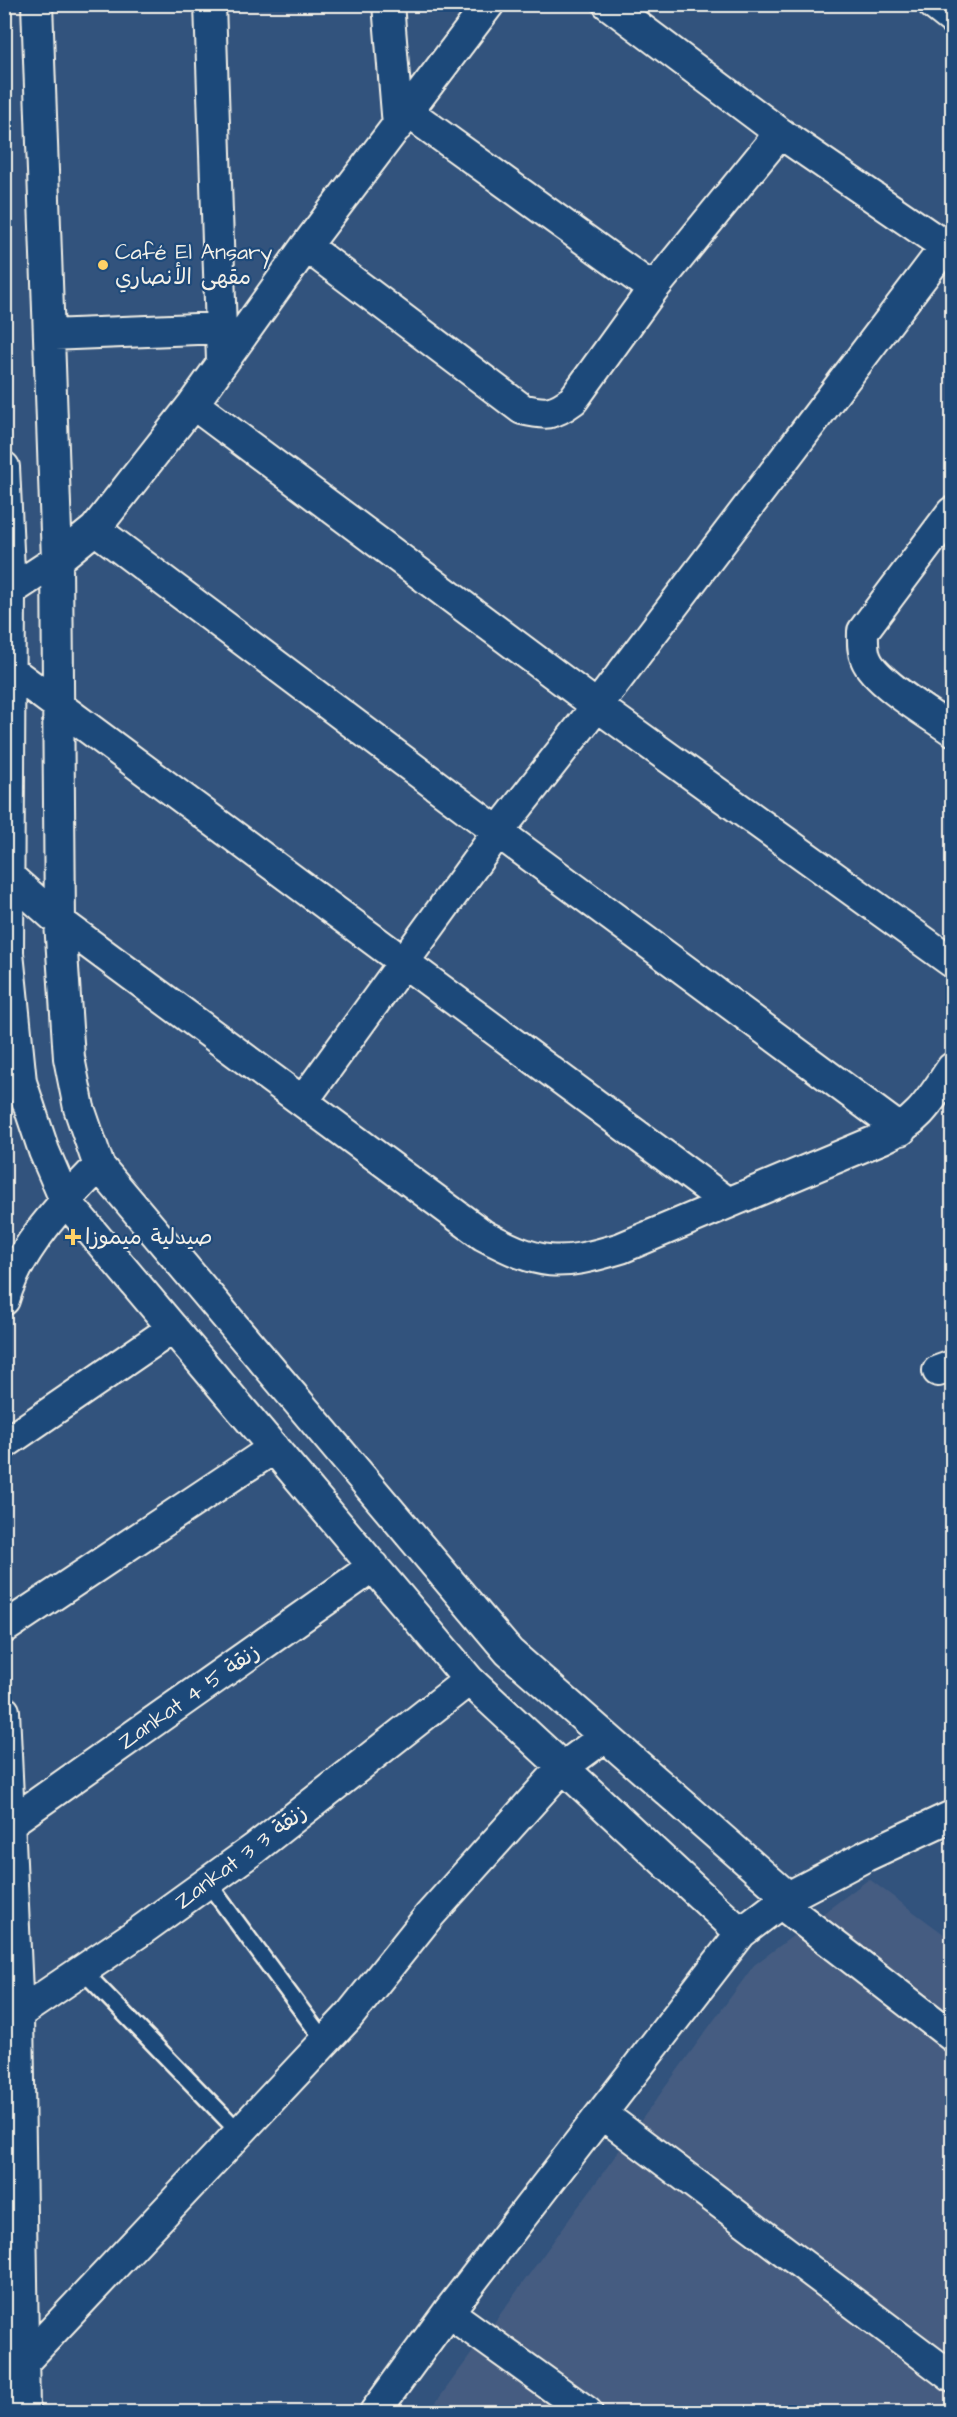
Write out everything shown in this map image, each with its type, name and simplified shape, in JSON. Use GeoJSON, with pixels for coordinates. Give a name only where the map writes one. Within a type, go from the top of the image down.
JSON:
{"type":"FeatureCollection","features":[{"type":"Feature","properties":{"kind":"street"},"geometry":{"type":"LineString","coordinates":[[37,4],[57,560],[60,922],[69,1058],[79,1108],[99,1166],[509,1652],[784,1900],[952,2036]]}},
{"type":"Feature","properties":{"kind":"street"},"geometry":{"type":"LineString","coordinates":[[210,4],[222,361]]}},
{"type":"Feature","properties":{"kind":"street"},"geometry":{"type":"LineString","coordinates":[[388,4],[403,119],[653,289]]}},
{"type":"Feature","properties":{"kind":"street"},"geometry":{"type":"LineString","coordinates":[[10,591],[57,560],[94,529],[193,404],[306,246],[489,4]]}},
{"type":"Feature","properties":{"kind":"street"},"geometry":{"type":"LineString","coordinates":[[303,1101],[498,832],[950,245],[780,133],[608,4]]}},
{"type":"Feature","properties":{"kind":"street"},"geometry":{"type":"LineString","coordinates":[[933,4],[952,19]]}},
{"type":"Feature","properties":{"kind":"street"},"geometry":{"type":"LineString","coordinates":[[306,246],[522,409],[544,414],[559,410],[573,400],[653,289],[780,133]]}},
{"type":"Feature","properties":{"kind":"street"},"geometry":{"type":"LineString","coordinates":[[49,335],[221,328]]}},
{"type":"Feature","properties":{"kind":"street"},"geometry":{"type":"LineString","coordinates":[[193,404],[597,706],[952,962]]}},
{"type":"Feature","properties":{"kind":"street"},"geometry":{"type":"LineString","coordinates":[[4,467],[10,591],[6,953],[13,1087],[65,1200],[469,1680],[741,1933]]}},
{"type":"Feature","properties":{"kind":"street"},"geometry":{"type":"LineString","coordinates":[[952,512],[863,631],[866,659],[876,675],[952,730]]}},
{"type":"Feature","properties":{"kind":"street"},"geometry":{"type":"LineString","coordinates":[[94,529],[901,1130]]}},
{"type":"Feature","properties":{"kind":"street"},"geometry":{"type":"LineString","coordinates":[[10,670],[59,709],[405,961],[727,1202]]}},
{"type":"Feature","properties":{"kind":"street"},"geometry":{"type":"LineString","coordinates":[[7,874],[60,922],[483,1234],[528,1257],[557,1262],[587,1258],[621,1248],[901,1130],[923,1111],[952,1068]]}},
{"type":"Feature","properties":{"kind":"street"},"geometry":{"type":"LineString","coordinates":[[4,1300],[12,1269],[65,1200],[99,1166]]}},
{"type":"Feature","properties":{"kind":"street"},"geometry":{"type":"LineString","coordinates":[[4,1444],[173,1328]]}},
{"type":"Feature","properties":{"kind":"street"},"geometry":{"type":"LineString","coordinates":[[4,1628],[274,1448]]}},
{"type":"Feature","properties":{"kind":"street","name":"Zankat 4 زنقة 5"},"geometry":{"type":"LineString","coordinates":[[7,1825],[374,1566]]}},
{"type":"Feature","properties":{"kind":"street","name":"Zankat 3 زنقة 3"},"geometry":{"type":"LineString","coordinates":[[11,2019],[208,1883],[469,1680]]}},
{"type":"Feature","properties":{"kind":"street"},"geometry":{"type":"LineString","coordinates":[[4,1711],[24,2412]]}},
{"type":"Feature","properties":{"kind":"street"},"geometry":{"type":"LineString","coordinates":[[4,2383],[349,2016],[429,1916],[562,1768],[604,1737]]}},
{"type":"Feature","properties":{"kind":"street"},"geometry":{"type":"LineString","coordinates":[[375,2412],[448,2312],[741,1933],[784,1900],[887,1846],[952,1816]]}},
{"type":"Feature","properties":{"kind":"street"},"geometry":{"type":"LineString","coordinates":[[602,2114],[952,2376]]}},
{"type":"Feature","properties":{"kind":"street"},"geometry":{"type":"LineString","coordinates":[[448,2312],[586,2412]]}},
{"type":"Feature","properties":{"kind":"lane"},"geometry":{"type":"LineString","coordinates":[[208,1883],[325,2042]]}},
{"type":"Feature","properties":{"kind":"lane"},"geometry":{"type":"LineString","coordinates":[[83,1971],[240,2133]]}},
{"type":"Feature","properties":{"kind":"shaded area"},"geometry":{"type":"Polygon","coordinates":[[[869,1879],[952,1940],[952,2412],[429,2412],[754,1965],[869,1879]]]}},
{"type":"Feature","properties":{"kind":"place","name":"Café El Ansary مقهى الأنصاري"},"geometry":{"type":"Point","coordinates":[103,265]}},
{"type":"Feature","properties":{"kind":"place","name":"صيدلية ميموزا"},"geometry":{"type":"Point","coordinates":[73,1237]}}]}
